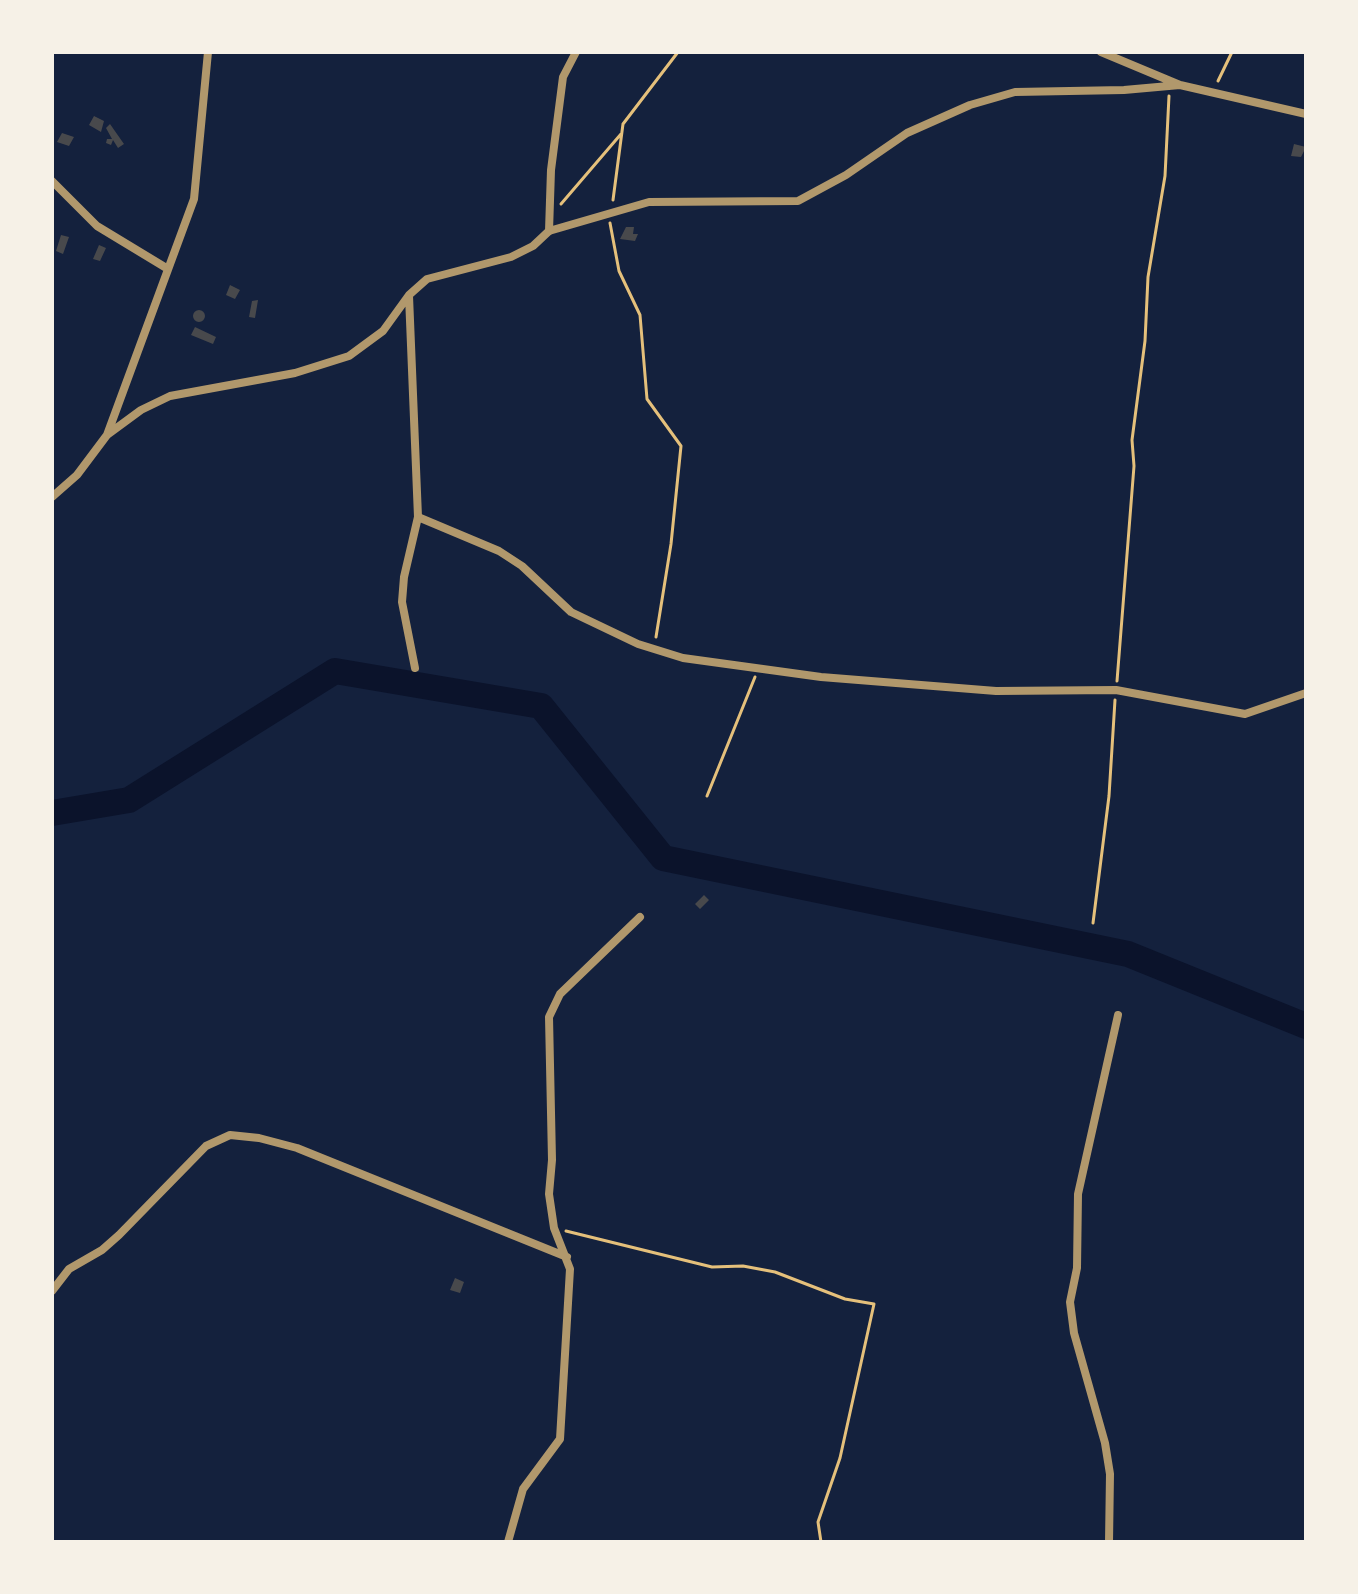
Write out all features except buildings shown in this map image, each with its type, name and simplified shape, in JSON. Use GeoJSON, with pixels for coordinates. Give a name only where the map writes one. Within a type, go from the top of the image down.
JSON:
{"type":"FeatureCollection","features":[{"type":"Feature","properties":{"kind":"street"},"geometry":{"type":"LineString","coordinates":[[52,497],[77,475],[107,435],[194,199],[208,52]]}},
{"type":"Feature","properties":{"kind":"street"},"geometry":{"type":"LineString","coordinates":[[549,231],[551,170],[563,77],[576,52]]}},
{"type":"Feature","properties":{"kind":"street"},"geometry":{"type":"LineString","coordinates":[[1101,52],[1180,85],[1306,114]]}},
{"type":"Feature","properties":{"kind":"street"},"geometry":{"type":"LineString","coordinates":[[107,435],[141,410],[170,396],[295,373],[349,356],[383,331],[409,295],[427,279],[511,257],[533,246],[549,231],[649,202],[798,201],[846,175],[907,133],[970,105],[1015,92],[1169,88],[1180,85]]}},
{"type":"Feature","properties":{"kind":"street"},"geometry":{"type":"LineString","coordinates":[[52,181],[97,226],[168,269]]}},
{"type":"Feature","properties":{"kind":"street"},"geometry":{"type":"LineString","coordinates":[[409,295],[415,367],[418,517],[404,577],[402,602],[403,622],[415,668]]}},
{"type":"Feature","properties":{"kind":"street"},"geometry":{"type":"LineString","coordinates":[[418,517],[499,551],[522,566],[571,612],[654,649],[683,658],[758,670],[996,691],[1116,690],[1245,714],[1306,693]]}},
{"type":"Feature","properties":{"kind":"street"},"geometry":{"type":"LineString","coordinates":[[508,1542],[523,1489],[560,1439],[570,1269],[554,1228],[549,1194],[552,1160],[549,1017],[560,994],[640,917]]}},
{"type":"Feature","properties":{"kind":"street"},"geometry":{"type":"LineString","coordinates":[[1109,1542],[1110,1474],[1105,1443],[1074,1333],[1070,1302],[1077,1268],[1078,1194],[1118,1015]]}},
{"type":"Feature","properties":{"kind":"street"},"geometry":{"type":"LineString","coordinates":[[52,1291],[69,1269],[102,1250],[119,1235],[206,1146],[230,1135],[259,1138],[297,1148],[568,1258]]}},
{"type":"Feature","properties":{"kind":"path"},"geometry":{"type":"LineString","coordinates":[[654,649],[671,544],[681,446],[647,399],[640,315],[619,271],[609,216],[617,183],[621,134],[631,110],[678,52]]}},
{"type":"Feature","properties":{"kind":"path"},"geometry":{"type":"LineString","coordinates":[[1209,92],[1232,52]]}},
{"type":"Feature","properties":{"kind":"path"},"geometry":{"type":"LineString","coordinates":[[1093,923],[1109,796],[1134,466],[1132,440],[1145,341],[1148,277],[1165,176],[1169,88]]}},
{"type":"Feature","properties":{"kind":"path"},"geometry":{"type":"LineString","coordinates":[[549,218],[621,134]]}},
{"type":"Feature","properties":{"kind":"path"},"geometry":{"type":"LineString","coordinates":[[707,796],[758,670]]}},
{"type":"Feature","properties":{"kind":"path"},"geometry":{"type":"LineString","coordinates":[[554,1228],[712,1267],[743,1266],[775,1272],[845,1299],[874,1304],[840,1458],[818,1522],[821,1542]]}},
{"type":"Feature","properties":{"kind":"waterway"},"geometry":{"type":"LineString","coordinates":[[52,813],[129,800],[335,671],[541,706],[663,858],[1128,954],[1306,1026]]}}]}
